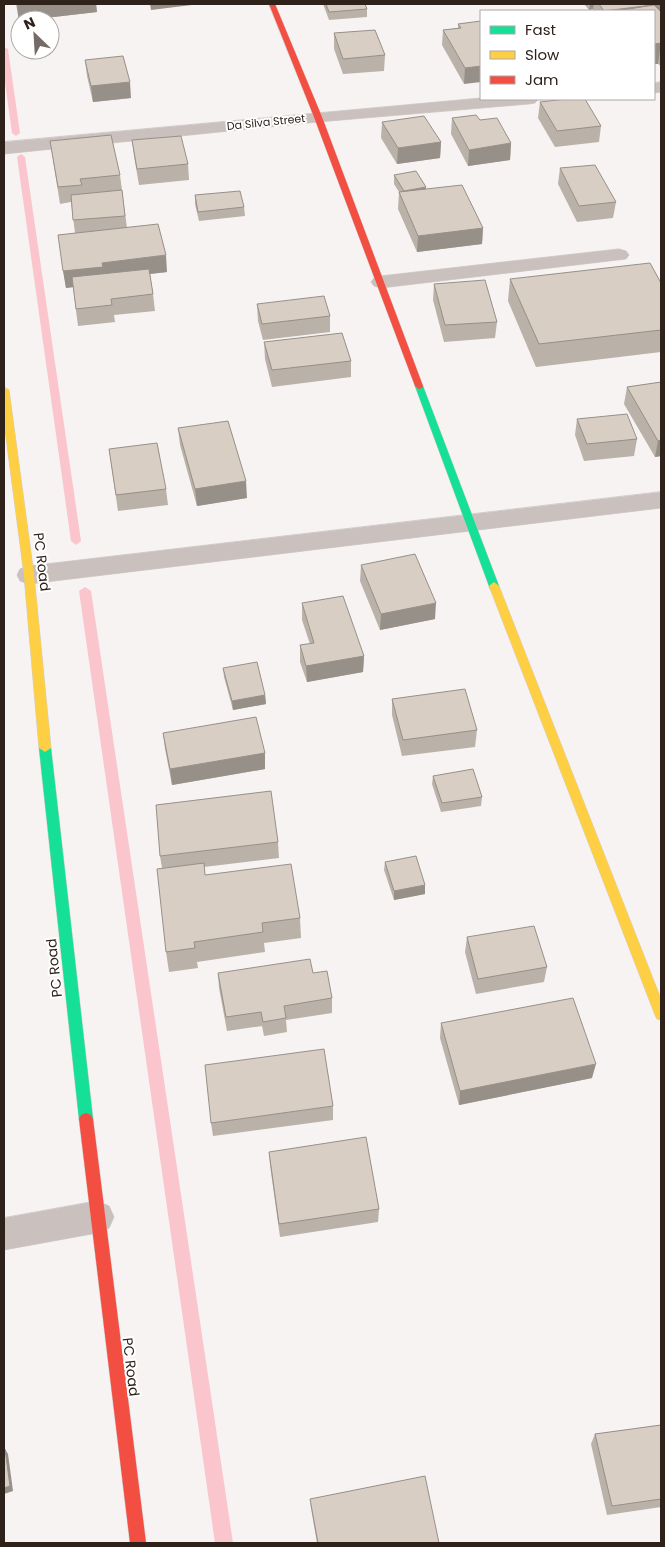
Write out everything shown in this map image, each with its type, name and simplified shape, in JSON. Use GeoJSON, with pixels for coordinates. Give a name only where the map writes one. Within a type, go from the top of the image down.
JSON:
{"type":"FeatureCollection","features":[{"type":"Feature","properties":{"kind":"street"},"geometry":{"type":"LineString","coordinates":[[272,4],[318,117],[470,523],[661,1015]]}},
{"type":"Feature","properties":{"kind":"street","name":"Da Silva Street"},"geometry":{"type":"LineString","coordinates":[[4,148],[318,117],[517,100]]}},
{"type":"Feature","properties":{"kind":"street"},"geometry":{"type":"LineString","coordinates":[[381,282],[619,255]]}},
{"type":"Feature","properties":{"kind":"street","name":"PC Road"},"geometry":{"type":"LineString","coordinates":[[4,390],[29,575],[46,755],[97,1217],[138,1543]]}},
{"type":"Feature","properties":{"kind":"street"},"geometry":{"type":"LineString","coordinates":[[29,575],[661,500]]}},
{"type":"Feature","properties":{"kind":"street"},"geometry":{"type":"LineString","coordinates":[[4,1234],[97,1217]]}},
{"type":"Feature","properties":{"kind":"building"},"geometry":{"type":"Polygon","coordinates":[[[326,4],[365,4],[367,9],[329,12],[326,4]]]}},
{"type":"Feature","properties":{"kind":"building"},"geometry":{"type":"Polygon","coordinates":[[[599,4],[661,4],[612,10],[603,10],[599,4]]]}},
{"type":"Feature","properties":{"kind":"building"},"geometry":{"type":"Polygon","coordinates":[[[654,5],[661,12],[661,43],[655,44],[655,10],[622,10],[654,5]]]}},
{"type":"Feature","properties":{"kind":"building"},"geometry":{"type":"Polygon","coordinates":[[[480,21],[480,66],[465,68],[443,30],[461,28],[458,24],[480,21]]]}},
{"type":"Feature","properties":{"kind":"building"},"geometry":{"type":"Polygon","coordinates":[[[375,30],[385,55],[343,59],[334,33],[375,30]]]}},
{"type":"Feature","properties":{"kind":"building"},"geometry":{"type":"Polygon","coordinates":[[[123,56],[130,82],[91,86],[85,60],[123,56]]]}},
{"type":"Feature","properties":{"kind":"building"},"geometry":{"type":"Polygon","coordinates":[[[586,100],[601,126],[557,131],[540,102],[586,100]]]}},
{"type":"Feature","properties":{"kind":"building"},"geometry":{"type":"Polygon","coordinates":[[[476,115],[480,120],[497,118],[511,143],[469,150],[452,118],[476,115]]]}},
{"type":"Feature","properties":{"kind":"building"},"geometry":{"type":"Polygon","coordinates":[[[424,116],[441,142],[398,148],[382,122],[424,116]]]}},
{"type":"Feature","properties":{"kind":"building"},"geometry":{"type":"Polygon","coordinates":[[[111,135],[120,175],[80,179],[82,185],[58,187],[50,141],[111,135]]]}},
{"type":"Feature","properties":{"kind":"building"},"geometry":{"type":"Polygon","coordinates":[[[181,136],[188,164],[137,169],[132,140],[181,136]]]}},
{"type":"Feature","properties":{"kind":"building"},"geometry":{"type":"Polygon","coordinates":[[[595,165],[616,202],[579,206],[560,168],[595,165]]]}},
{"type":"Feature","properties":{"kind":"building"},"geometry":{"type":"Polygon","coordinates":[[[416,171],[426,187],[404,191],[394,175],[416,171]]]}},
{"type":"Feature","properties":{"kind":"building"},"geometry":{"type":"Polygon","coordinates":[[[462,185],[483,228],[418,236],[399,192],[462,185]]]}},
{"type":"Feature","properties":{"kind":"building"},"geometry":{"type":"Polygon","coordinates":[[[122,190],[125,216],[73,220],[71,195],[122,190]]]}},
{"type":"Feature","properties":{"kind":"building"},"geometry":{"type":"Polygon","coordinates":[[[240,191],[244,207],[198,212],[195,195],[240,191]]]}},
{"type":"Feature","properties":{"kind":"building"},"geometry":{"type":"Polygon","coordinates":[[[158,224],[166,255],[102,263],[103,267],[63,271],[58,235],[158,224]]]}},
{"type":"Feature","properties":{"kind":"building"},"geometry":{"type":"Polygon","coordinates":[[[650,263],[661,283],[661,330],[539,344],[510,279],[650,263]]]}},
{"type":"Feature","properties":{"kind":"building"},"geometry":{"type":"Polygon","coordinates":[[[149,269],[153,294],[111,299],[112,305],[76,309],[72,277],[149,269]]]}},
{"type":"Feature","properties":{"kind":"building"},"geometry":{"type":"Polygon","coordinates":[[[485,280],[497,322],[445,325],[434,284],[485,280]]]}},
{"type":"Feature","properties":{"kind":"building"},"geometry":{"type":"Polygon","coordinates":[[[324,296],[330,316],[262,324],[257,304],[324,296]]]}},
{"type":"Feature","properties":{"kind":"building"},"geometry":{"type":"Polygon","coordinates":[[[342,333],[351,361],[272,370],[264,342],[342,333]]]}},
{"type":"Feature","properties":{"kind":"building"},"geometry":{"type":"Polygon","coordinates":[[[661,382],[661,440],[658,441],[627,387],[661,382]]]}},
{"type":"Feature","properties":{"kind":"building"},"geometry":{"type":"Polygon","coordinates":[[[627,414],[637,439],[587,444],[577,419],[627,414]]]}},
{"type":"Feature","properties":{"kind":"building"},"geometry":{"type":"Polygon","coordinates":[[[228,421],[246,481],[195,489],[178,428],[228,421]]]}},
{"type":"Feature","properties":{"kind":"building"},"geometry":{"type":"Polygon","coordinates":[[[157,443],[166,489],[116,495],[109,449],[157,443]]]}},
{"type":"Feature","properties":{"kind":"building"},"geometry":{"type":"Polygon","coordinates":[[[415,554],[436,603],[381,614],[361,565],[415,554]]]}},
{"type":"Feature","properties":{"kind":"building"},"geometry":{"type":"Polygon","coordinates":[[[343,596],[364,656],[306,666],[300,645],[314,643],[302,603],[343,596]]]}},
{"type":"Feature","properties":{"kind":"building"},"geometry":{"type":"Polygon","coordinates":[[[257,662],[265,695],[232,701],[223,668],[257,662]]]}},
{"type":"Feature","properties":{"kind":"building"},"geometry":{"type":"Polygon","coordinates":[[[465,689],[477,730],[403,740],[392,699],[465,689]]]}},
{"type":"Feature","properties":{"kind":"building"},"geometry":{"type":"Polygon","coordinates":[[[256,717],[265,753],[170,769],[163,733],[256,717]]]}},
{"type":"Feature","properties":{"kind":"building"},"geometry":{"type":"Polygon","coordinates":[[[473,769],[482,797],[442,803],[433,776],[473,769]]]}},
{"type":"Feature","properties":{"kind":"building"},"geometry":{"type":"Polygon","coordinates":[[[271,791],[278,842],[160,856],[156,805],[271,791]]]}},
{"type":"Feature","properties":{"kind":"building"},"geometry":{"type":"Polygon","coordinates":[[[416,856],[425,885],[394,891],[385,862],[416,856]]]}},
{"type":"Feature","properties":{"kind":"building"},"geometry":{"type":"Polygon","coordinates":[[[204,863],[205,875],[291,864],[300,918],[262,923],[263,932],[194,942],[195,948],[166,952],[157,869],[204,863]]]}},
{"type":"Feature","properties":{"kind":"building"},"geometry":{"type":"Polygon","coordinates":[[[534,926],[547,967],[478,979],[467,937],[534,926]]]}},
{"type":"Feature","properties":{"kind":"building"},"geometry":{"type":"Polygon","coordinates":[[[310,959],[313,973],[327,971],[332,998],[284,1006],[286,1018],[263,1022],[261,1012],[226,1017],[218,973],[310,959]]]}},
{"type":"Feature","properties":{"kind":"building"},"geometry":{"type":"Polygon","coordinates":[[[573,998],[596,1064],[460,1091],[441,1023],[573,998]]]}},
{"type":"Feature","properties":{"kind":"building"},"geometry":{"type":"Polygon","coordinates":[[[324,1049],[333,1106],[211,1123],[205,1065],[324,1049]]]}},
{"type":"Feature","properties":{"kind":"building"},"geometry":{"type":"Polygon","coordinates":[[[366,1137],[379,1209],[279,1224],[269,1152],[366,1137]]]}},
{"type":"Feature","properties":{"kind":"building"},"geometry":{"type":"Polygon","coordinates":[[[661,1425],[661,1499],[612,1506],[595,1434],[661,1425]]]}},
{"type":"Feature","properties":{"kind":"building"},"geometry":{"type":"Polygon","coordinates":[[[4,1449],[10,1486],[4,1488],[4,1449]]]}},
{"type":"Feature","properties":{"kind":"building"},"geometry":{"type":"Polygon","coordinates":[[[425,1476],[439,1543],[318,1543],[310,1499],[425,1476]]]}},
{"type":"Feature","properties":{"kind":"waterway"},"geometry":{"type":"LineString","coordinates":[[4,49],[16,133]]}},
{"type":"Feature","properties":{"kind":"waterway"},"geometry":{"type":"LineString","coordinates":[[21,157],[76,541]]}},
{"type":"Feature","properties":{"kind":"waterway"},"geometry":{"type":"LineString","coordinates":[[85,591],[224,1543]]}},
{"type":"Feature","properties":{"kind":"traffic: fast"},"geometry":{"type":"LineString","coordinates":[[419,386],[494,586]]}},
{"type":"Feature","properties":{"kind":"traffic: fast"},"geometry":{"type":"LineString","coordinates":[[45,748],[86,1119]]}},
{"type":"Feature","properties":{"kind":"traffic: slow"},"geometry":{"type":"LineString","coordinates":[[4,390],[29,575],[45,748]]}},
{"type":"Feature","properties":{"kind":"traffic: slow"},"geometry":{"type":"LineString","coordinates":[[494,586],[661,1015]]}},
{"type":"Feature","properties":{"kind":"traffic: jam"},"geometry":{"type":"LineString","coordinates":[[272,4],[318,117],[419,386]]}},
{"type":"Feature","properties":{"kind":"traffic: jam"},"geometry":{"type":"LineString","coordinates":[[86,1119],[138,1543]]}}]}
